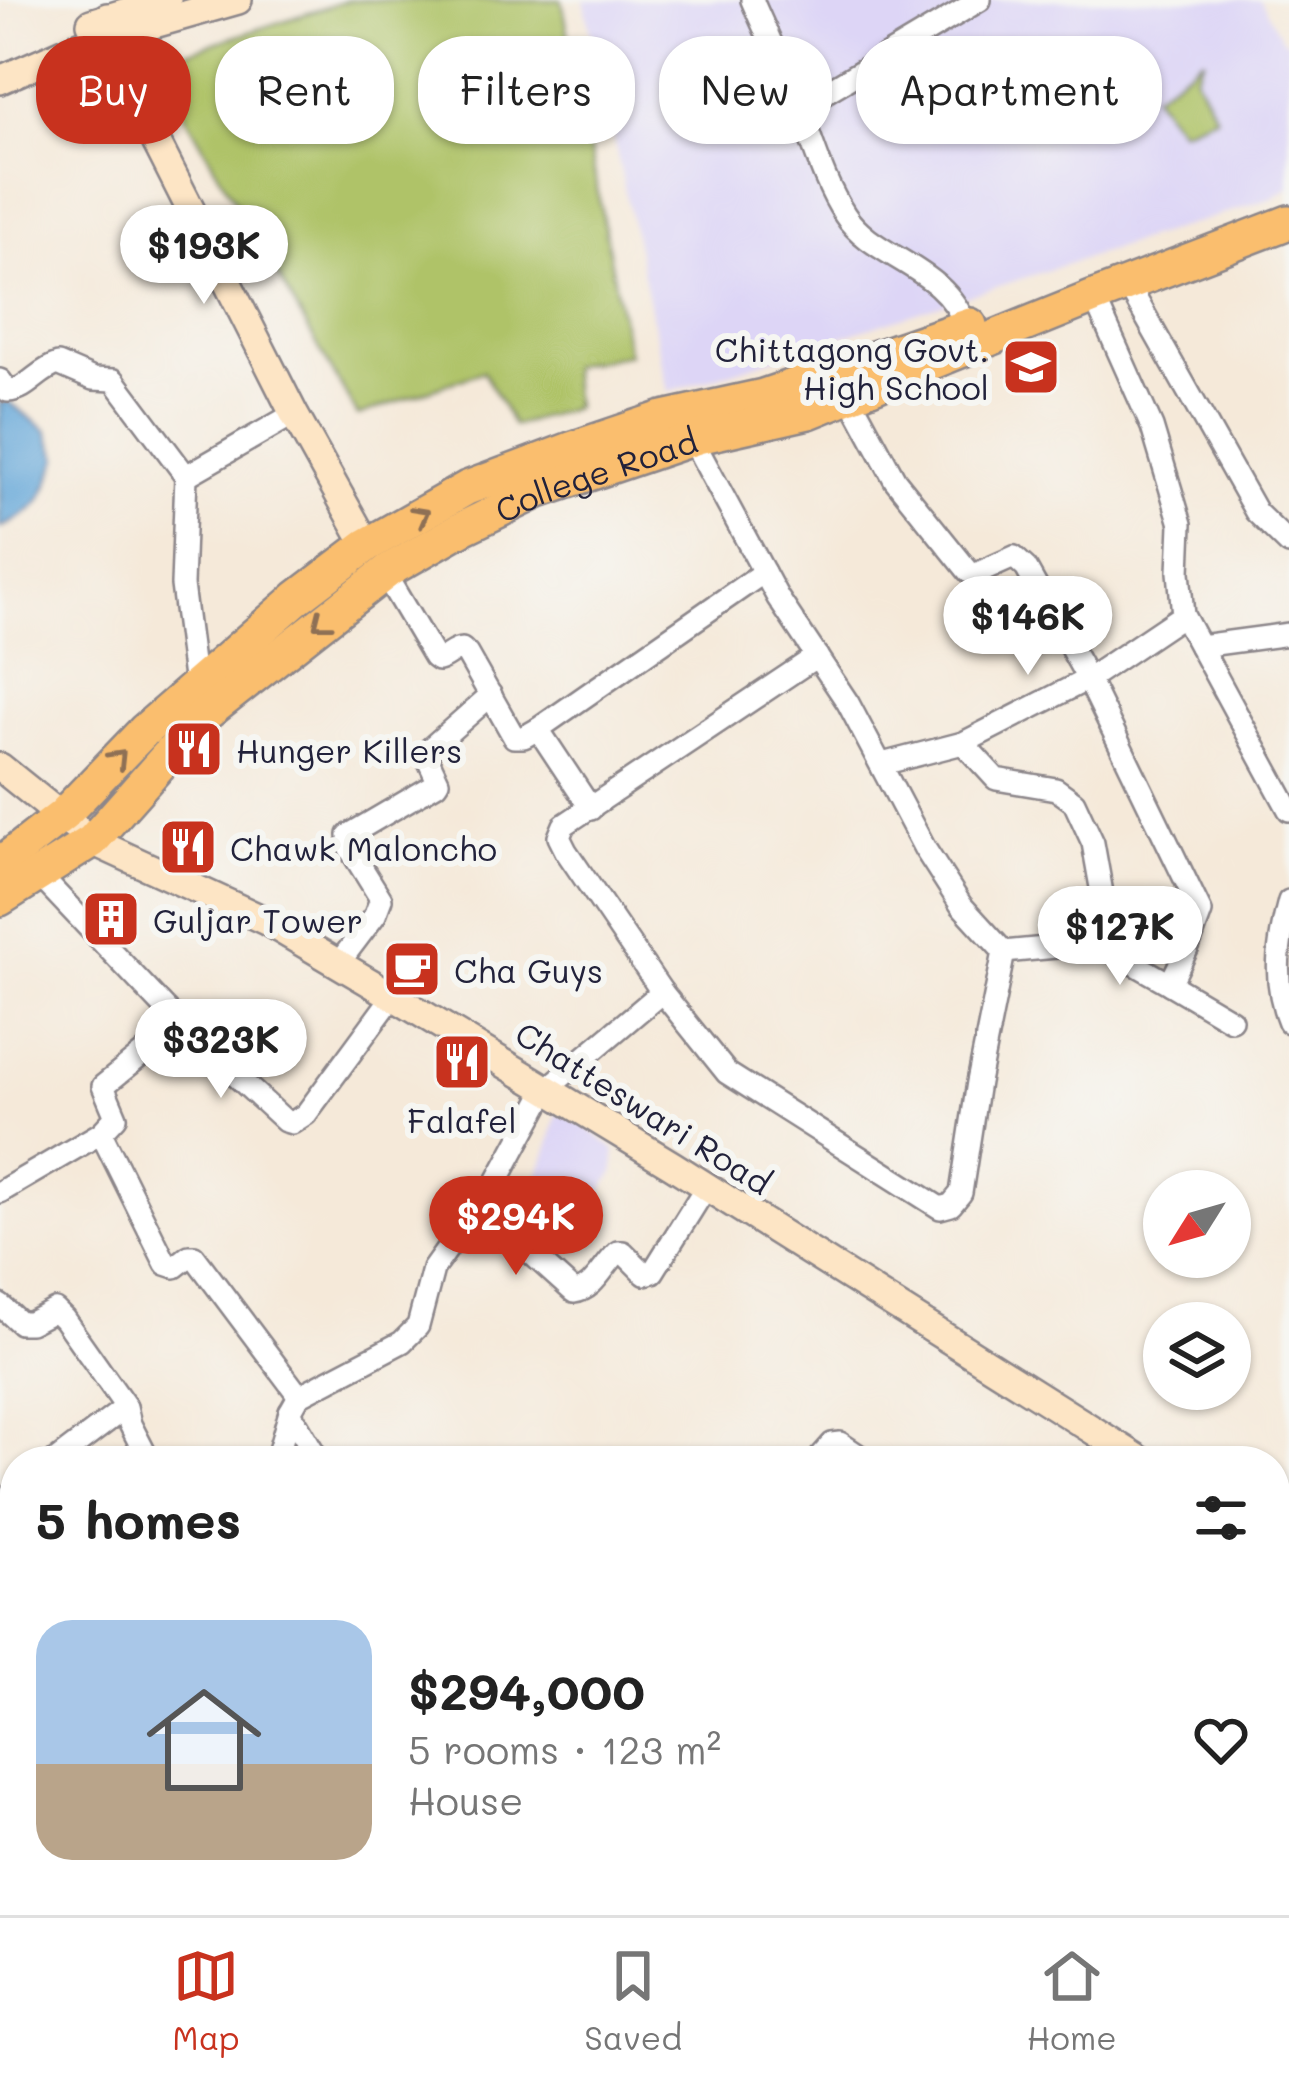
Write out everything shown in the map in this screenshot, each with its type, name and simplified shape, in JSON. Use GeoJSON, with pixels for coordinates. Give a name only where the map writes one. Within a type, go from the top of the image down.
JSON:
{"type":"FeatureCollection","features":[{"type":"Feature","properties":{"kind":"main road"},"geometry":{"type":"LineString","coordinates":[[0,80],[167,0]]}},
{"type":"Feature","properties":{"kind":"main road"},"geometry":{"type":"LineString","coordinates":[[0,60],[42,40],[238,0]]}},
{"type":"Feature","properties":{"kind":"main road"},"geometry":{"type":"LineString","coordinates":[[107,27],[294,414],[377,558]]}},
{"type":"Feature","properties":{"kind":"main road","name":"College Road"},"geometry":{"type":"LineString","coordinates":[[694,425],[1182,247],[1289,203]]}},
{"type":"Feature","properties":{"kind":"main road","name":"College Road"},"geometry":{"type":"LineString","coordinates":[[0,899],[92,841],[202,717],[377,558],[467,488],[590,442],[809,412],[1289,222]]}},
{"type":"Feature","properties":{"kind":"main road","name":"College Road"},"geometry":{"type":"LineString","coordinates":[[0,864],[63,815],[145,730],[297,598],[377,558]]}},
{"type":"Feature","properties":{"kind":"main road","name":"Chatteswari Road"},"geometry":{"type":"LineString","coordinates":[[0,767],[92,841],[266,921],[393,995],[1118,1446]]}},
{"type":"Feature","properties":{"kind":"street"},"geometry":{"type":"LineString","coordinates":[[752,0],[768,36]]}},
{"type":"Feature","properties":{"kind":"street"},"geometry":{"type":"LineString","coordinates":[[832,90],[980,0]]}},
{"type":"Feature","properties":{"kind":"street"},"geometry":{"type":"LineString","coordinates":[[813,144],[846,217],[861,233],[928,277],[961,312],[966,326]]}},
{"type":"Feature","properties":{"kind":"street"},"geometry":{"type":"LineString","coordinates":[[1127,284],[1256,512],[1289,544]]}},
{"type":"Feature","properties":{"kind":"street"},"geometry":{"type":"LineString","coordinates":[[1094,297],[1152,427],[1181,524],[1183,614],[1289,810]]}},
{"type":"Feature","properties":{"kind":"street"},"geometry":{"type":"LineString","coordinates":[[0,380],[13,392],[58,364],[93,379],[113,380],[186,476],[182,585],[195,686]]}},
{"type":"Feature","properties":{"kind":"street"},"geometry":{"type":"LineString","coordinates":[[849,395],[895,480],[969,572],[982,572],[1014,557],[1026,568],[1088,679],[1202,912],[1170,984]]}},
{"type":"Feature","properties":{"kind":"street"},"geometry":{"type":"LineString","coordinates":[[186,476],[294,414]]}},
{"type":"Feature","properties":{"kind":"street"},"geometry":{"type":"LineString","coordinates":[[694,425],[697,448],[764,572],[848,703],[925,850],[961,905],[1004,952]]}},
{"type":"Feature","properties":{"kind":"street"},"geometry":{"type":"LineString","coordinates":[[377,558],[434,657],[439,661],[462,649],[514,736],[524,737],[764,572]]}},
{"type":"Feature","properties":{"kind":"street"},"geometry":{"type":"LineString","coordinates":[[882,764],[963,743],[1088,679],[1183,614]]}},
{"type":"Feature","properties":{"kind":"street"},"geometry":{"type":"LineString","coordinates":[[1201,646],[1289,634]]}},
{"type":"Feature","properties":{"kind":"street"},"geometry":{"type":"LineString","coordinates":[[817,656],[564,825],[559,837],[662,992],[727,1073],[940,1208],[950,1205],[961,1192],[1004,952]]}},
{"type":"Feature","properties":{"kind":"street"},"geometry":{"type":"LineString","coordinates":[[338,964],[381,899],[350,850],[349,835],[436,784],[424,753],[491,695]]}},
{"type":"Feature","properties":{"kind":"street"},"geometry":{"type":"LineString","coordinates":[[538,729],[591,808]]}},
{"type":"Feature","properties":{"kind":"street"},"geometry":{"type":"LineString","coordinates":[[963,743],[996,778],[1056,789],[1074,802],[1093,843],[1102,893],[1098,943]]}},
{"type":"Feature","properties":{"kind":"street"},"geometry":{"type":"LineString","coordinates":[[38,874],[180,1024],[285,1121],[292,1123],[306,1114],[393,995]]}},
{"type":"Feature","properties":{"kind":"street"},"geometry":{"type":"LineString","coordinates":[[1289,901],[1279,940],[1277,983],[1289,1022]]}},
{"type":"Feature","properties":{"kind":"street"},"geometry":{"type":"LineString","coordinates":[[1004,952],[1098,943],[1231,1020]]}},
{"type":"Feature","properties":{"kind":"street"},"geometry":{"type":"LineString","coordinates":[[281,1446],[294,1404],[402,1342],[418,1326],[433,1269],[482,1209],[547,1089],[662,992]]}},
{"type":"Feature","properties":{"kind":"street"},"geometry":{"type":"LineString","coordinates":[[0,1192],[101,1133],[116,1117],[104,1086],[180,1024]]}},
{"type":"Feature","properties":{"kind":"street"},"geometry":{"type":"LineString","coordinates":[[101,1133],[166,1264],[175,1267],[194,1256],[294,1404],[312,1446]]}},
{"type":"Feature","properties":{"kind":"street"},"geometry":{"type":"LineString","coordinates":[[482,1209],[578,1292],[588,1288],[620,1252],[641,1272],[653,1271],[706,1186]]}},
{"type":"Feature","properties":{"kind":"street"},"geometry":{"type":"LineString","coordinates":[[0,1305],[20,1323],[55,1310],[126,1407],[141,1446]]}},
{"type":"Feature","properties":{"kind":"street"},"geometry":{"type":"LineString","coordinates":[[75,1446],[126,1407]]}},
{"type":"Feature","properties":{"kind":"shaded area"},"geometry":{"type":"Polygon","coordinates":[[[584,0],[1260,0],[1289,43],[1289,187],[1273,198],[668,392],[615,144],[635,144],[635,36],[592,36],[584,0]]]}},
{"type":"Feature","properties":{"kind":"shaded area"},"geometry":{"type":"Polygon","coordinates":[[[558,1110],[615,1150],[615,1171],[585,1217],[536,1180],[558,1110]]]}},
{"type":"Feature","properties":{"kind":"green space"},"geometry":{"type":"Polygon","coordinates":[[[349,0],[562,0],[569,36],[418,36],[418,144],[589,144],[628,354],[570,366],[574,408],[513,426],[483,371],[358,416],[191,125],[191,50],[215,43],[215,144],[394,144],[394,36],[236,36],[349,0]]]}},
{"type":"Feature","properties":{"kind":"green space"},"geometry":{"type":"Polygon","coordinates":[[[1204,58],[1195,76],[1216,116],[1180,130],[1162,107],[1162,88],[1204,58]]]}},
{"type":"Feature","properties":{"kind":"water"},"geometry":{"type":"Polygon","coordinates":[[[8,401],[47,431],[58,458],[39,501],[0,528],[0,403],[8,401]]]}},
{"type":"Feature","properties":{"kind":"place","name":"Chittagong Govt. High School"},"geometry":{"type":"Point","coordinates":[1031,367]}},
{"type":"Feature","properties":{"kind":"place","name":"Hunger Killers"},"geometry":{"type":"Point","coordinates":[194,749]}},
{"type":"Feature","properties":{"kind":"place","name":"Chawk Maloncho"},"geometry":{"type":"Point","coordinates":[188,847]}},
{"type":"Feature","properties":{"kind":"place","name":"Guljar Tower"},"geometry":{"type":"Point","coordinates":[111,919]}},
{"type":"Feature","properties":{"kind":"place","name":"Cha Guys"},"geometry":{"type":"Point","coordinates":[412,969]}},
{"type":"Feature","properties":{"kind":"place","name":"Falafel"},"geometry":{"type":"Point","coordinates":[462,1062]}}]}
